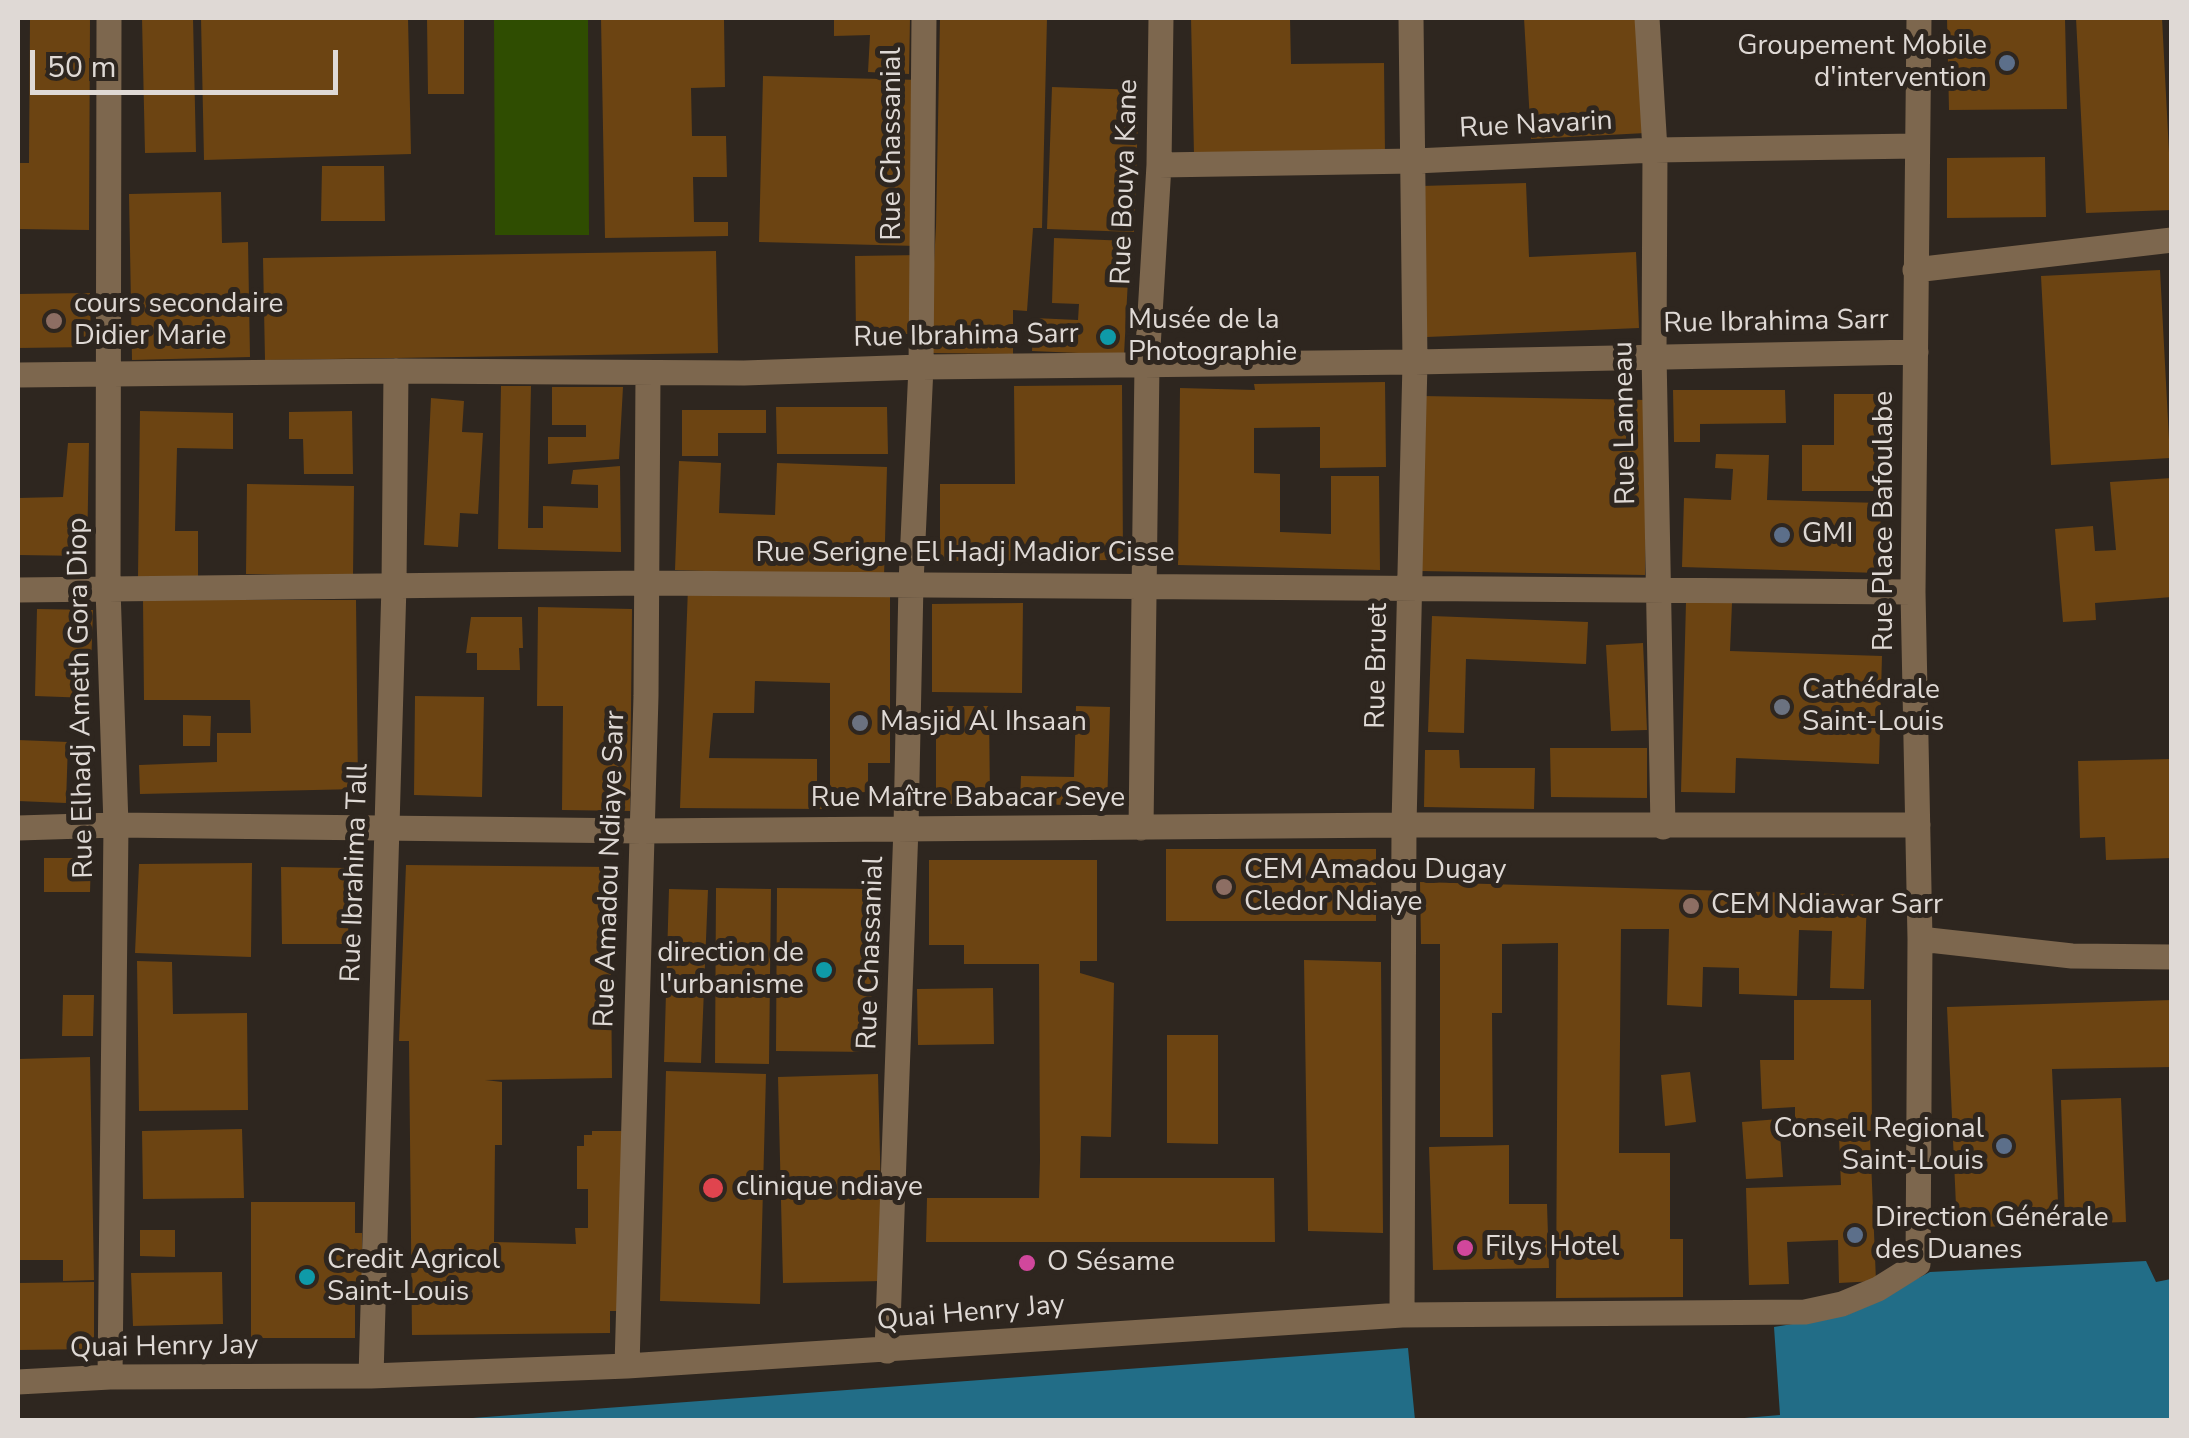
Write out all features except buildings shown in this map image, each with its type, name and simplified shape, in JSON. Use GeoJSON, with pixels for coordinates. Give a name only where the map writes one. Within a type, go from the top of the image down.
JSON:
{"type":"FeatureCollection","features":[{"type":"Feature","properties":{"kind":"street","name":"Rue Elhadj Ameth Gora Diop"},"geometry":{"type":"LineString","coordinates":[[109,18],[108,589],[116,826],[110,1377]]}},
{"type":"Feature","properties":{"kind":"street","name":"Rue Chassanial"},"geometry":{"type":"LineString","coordinates":[[888,1351],[911,583],[922,366],[924,18]]}},
{"type":"Feature","properties":{"kind":"street","name":"Rue Bouya Kane"},"geometry":{"type":"LineString","coordinates":[[1141,828],[1147,364],[1161,18]]}},
{"type":"Feature","properties":{"kind":"street","name":"Rue Bruet"},"geometry":{"type":"LineString","coordinates":[[1402,1315],[1404,825],[1415,362],[1411,18]]}},
{"type":"Feature","properties":{"kind":"street","name":"Rue Lanneau"},"geometry":{"type":"LineString","coordinates":[[1648,18],[1655,150],[1654,354],[1663,827]]}},
{"type":"Feature","properties":{"kind":"street","name":"Rue Place Bafoulabe"},"geometry":{"type":"LineString","coordinates":[[1918,18],[1913,592],[1920,939],[1918,1264]]}},
{"type":"Feature","properties":{"kind":"street","name":"Rue Navarin"},"geometry":{"type":"LineString","coordinates":[[1158,166],[1916,146]]}},
{"type":"Feature","properties":{"kind":"street"},"geometry":{"type":"LineString","coordinates":[[1915,270],[2172,240]]}},
{"type":"Feature","properties":{"kind":"street","name":"Rue Ibrahima Sarr"},"geometry":{"type":"LineString","coordinates":[[18,375],[396,370],[744,374],[922,366],[1916,352]]}},
{"type":"Feature","properties":{"kind":"street","name":"Rue Ibrahima Tall"},"geometry":{"type":"LineString","coordinates":[[371,1376],[388,828],[396,370]]}},
{"type":"Feature","properties":{"kind":"street","name":"Rue Amadou Ndiaye Sarr"},"geometry":{"type":"LineString","coordinates":[[627,1366],[642,832],[648,373]]}},
{"type":"Feature","properties":{"kind":"street","name":"Rue Serigne El Hadj Madior Cisse"},"geometry":{"type":"LineString","coordinates":[[18,590],[646,582],[1913,592]]}},
{"type":"Feature","properties":{"kind":"street","name":"Rue Maître Babacar Seye"},"geometry":{"type":"LineString","coordinates":[[18,828],[642,832],[906,827],[1918,825]]}},
{"type":"Feature","properties":{"kind":"street"},"geometry":{"type":"LineString","coordinates":[[1920,939],[2072,956],[2172,956]]}},
{"type":"Feature","properties":{"kind":"street","name":"Quai Henry Jay"},"geometry":{"type":"LineString","coordinates":[[18,1382],[110,1377],[371,1376],[627,1366],[1402,1315],[1806,1312],[1842,1304],[1878,1289],[1918,1264]]}},
{"type":"Feature","properties":{"kind":"green space"},"geometry":{"type":"Polygon","coordinates":[[[494,18],[588,18],[589,235],[495,235],[494,18]]]}},
{"type":"Feature","properties":{"kind":"water"},"geometry":{"type":"Polygon","coordinates":[[[2146,1261],[2156,1282],[2171,1279],[2171,1420],[1721,1420],[1780,1415],[1774,1327],[1847,1315],[1930,1272],[2146,1261]]]}},
{"type":"Feature","properties":{"kind":"water"},"geometry":{"type":"Polygon","coordinates":[[[1408,1348],[1415,1420],[446,1420],[1408,1348]]]}},
{"type":"Feature","properties":{"kind":"place","name":"Groupement Mobile d'intervention"},"geometry":{"type":"Point","coordinates":[2007,63]}},
{"type":"Feature","properties":{"kind":"place","name":"cours secondaire Didier Marie"},"geometry":{"type":"Point","coordinates":[54,321]}},
{"type":"Feature","properties":{"kind":"place","name":"Musée de la Photographie"},"geometry":{"type":"Point","coordinates":[1108,337]}},
{"type":"Feature","properties":{"kind":"place","name":"GMI"},"geometry":{"type":"Point","coordinates":[1782,535]}},
{"type":"Feature","properties":{"kind":"place","name":"Cathédrale Saint-Louis"},"geometry":{"type":"Point","coordinates":[1782,707]}},
{"type":"Feature","properties":{"kind":"place","name":"Masjid Al Ihsaan"},"geometry":{"type":"Point","coordinates":[860,723]}},
{"type":"Feature","properties":{"kind":"place","name":"CEM Amadou Dugay Cledor Ndiaye"},"geometry":{"type":"Point","coordinates":[1224,887]}},
{"type":"Feature","properties":{"kind":"place","name":"CEM Ndiawar Sarr"},"geometry":{"type":"Point","coordinates":[1691,906]}},
{"type":"Feature","properties":{"kind":"place","name":"direction de l'urbanisme"},"geometry":{"type":"Point","coordinates":[824,970]}},
{"type":"Feature","properties":{"kind":"place","name":"Conseil Regional Saint-Louis"},"geometry":{"type":"Point","coordinates":[2004,1146]}},
{"type":"Feature","properties":{"kind":"place","name":"clinique ndiaye"},"geometry":{"type":"Point","coordinates":[713,1188]}},
{"type":"Feature","properties":{"kind":"place","name":"Direction Générale des Duanes"},"geometry":{"type":"Point","coordinates":[1855,1235]}},
{"type":"Feature","properties":{"kind":"place","name":"Filys Hotel"},"geometry":{"type":"Point","coordinates":[1465,1248]}},
{"type":"Feature","properties":{"kind":"place","name":"O Sésame"},"geometry":{"type":"Point","coordinates":[1027,1263]}},
{"type":"Feature","properties":{"kind":"place","name":"Credit Agricol Saint-Louis"},"geometry":{"type":"Point","coordinates":[307,1277]}}]}
